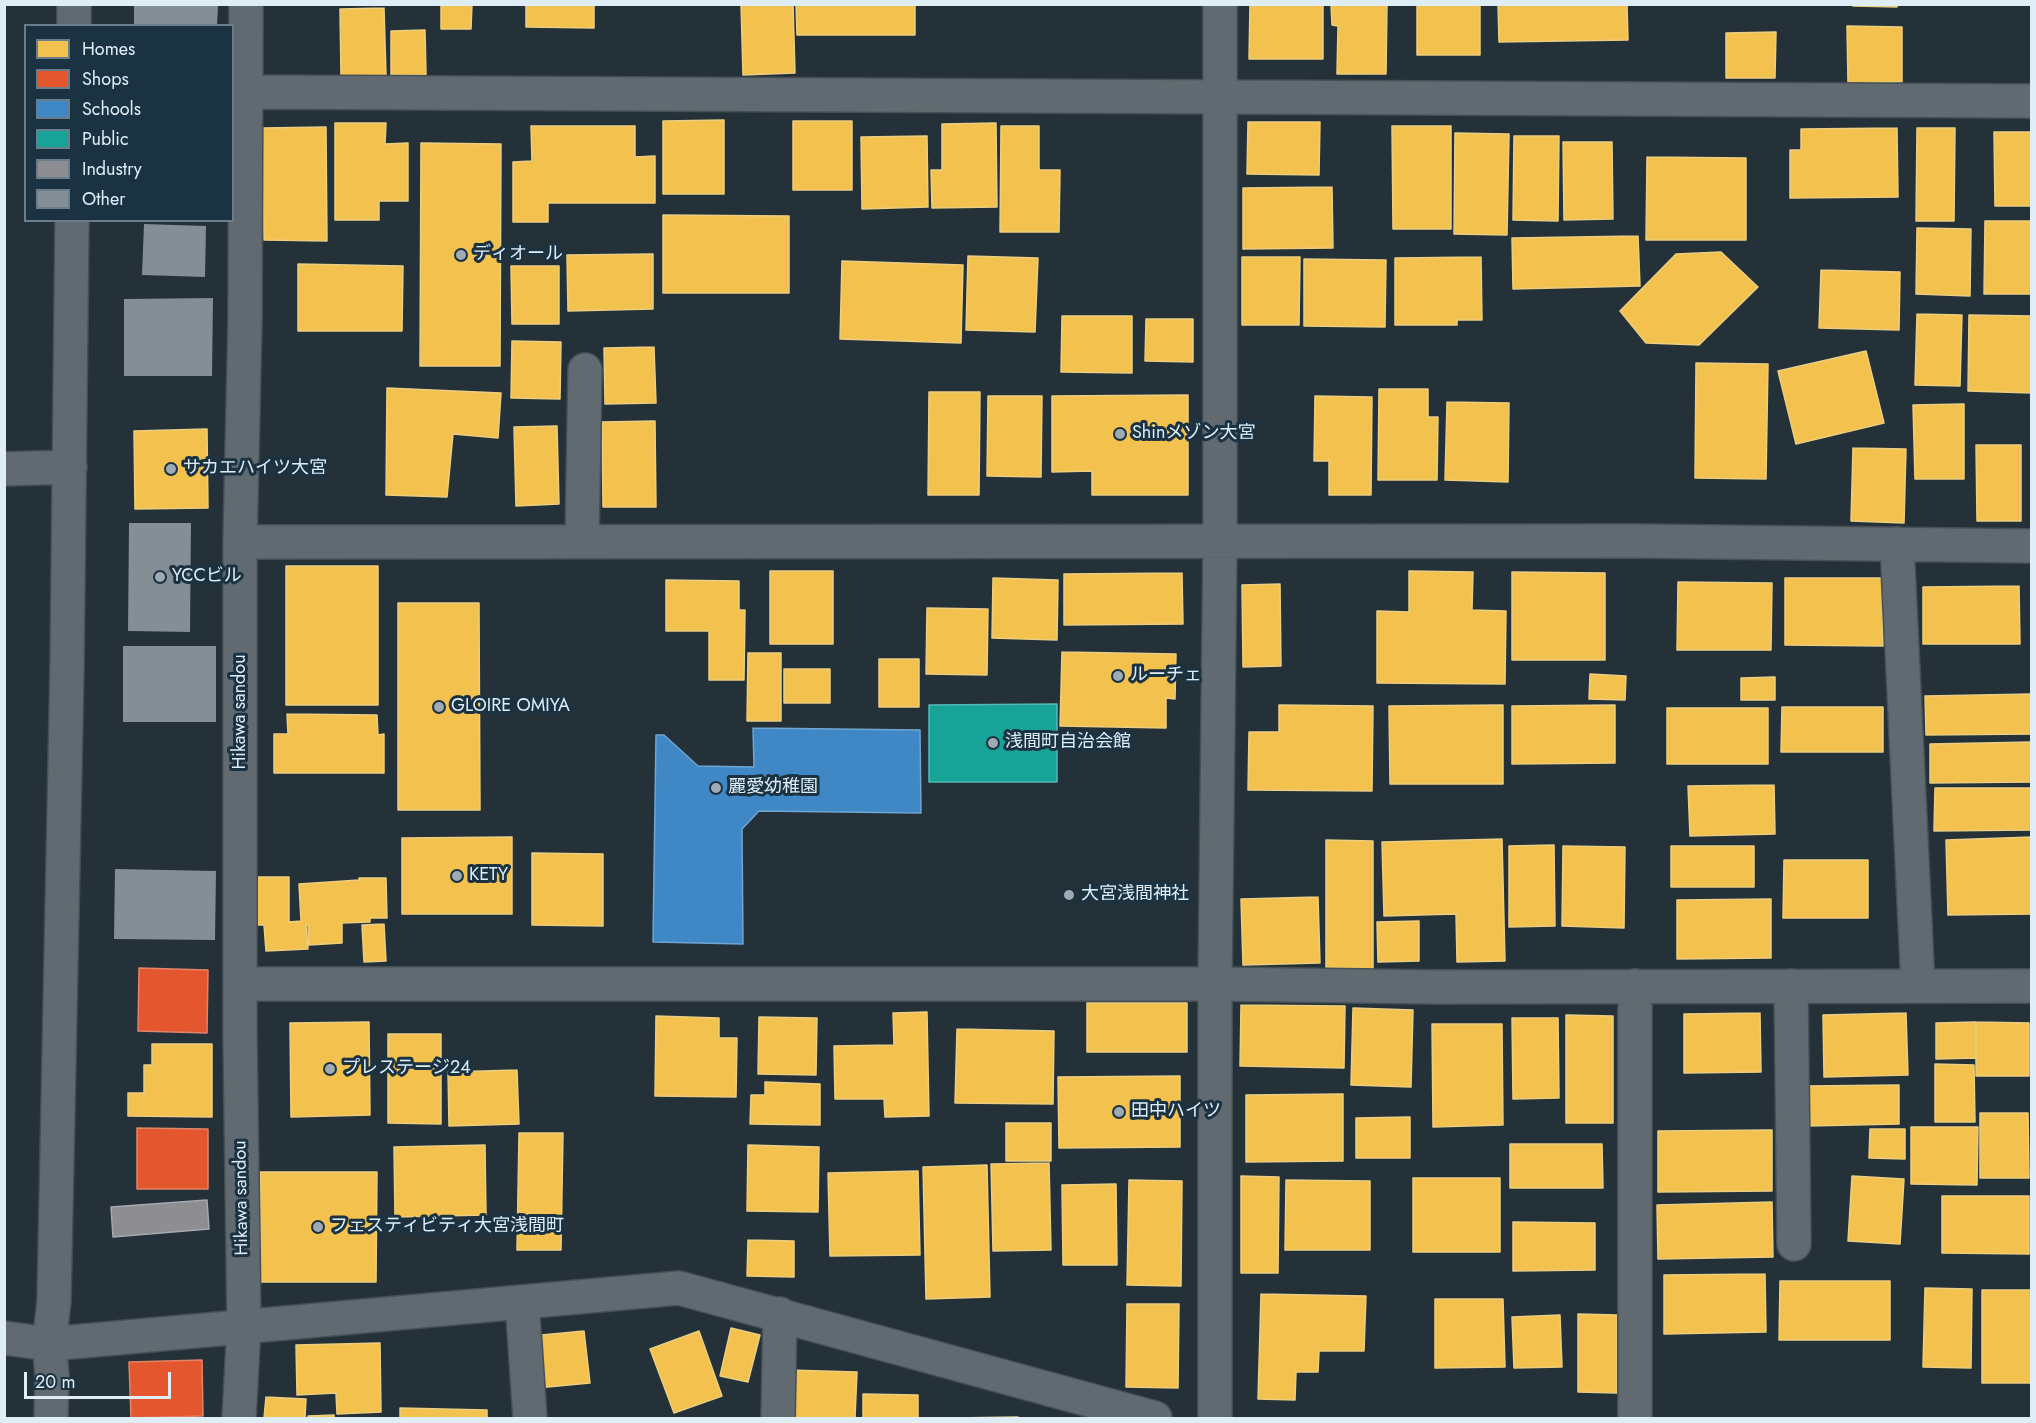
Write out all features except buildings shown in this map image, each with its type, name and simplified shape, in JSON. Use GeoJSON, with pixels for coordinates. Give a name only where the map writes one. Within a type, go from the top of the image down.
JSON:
{"type":"FeatureCollection","features":[{"type":"Feature","properties":{"kind":"street"},"geometry":{"type":"LineString","coordinates":[[74,4],[74,24]]}},
{"type":"Feature","properties":{"kind":"street","name":"Hikawa sandou"},"geometry":{"type":"LineString","coordinates":[[239,1419],[244,1326],[240,1035],[240,542],[245,321],[246,4]]}},
{"type":"Feature","properties":{"kind":"street"},"geometry":{"type":"LineString","coordinates":[[1215,1419],[1215,984],[1220,542],[1220,4]]}},
{"type":"Feature","properties":{"kind":"street"},"geometry":{"type":"LineString","coordinates":[[245,92],[2031,101]]}},
{"type":"Feature","properties":{"kind":"street"},"geometry":{"type":"LineString","coordinates":[[51,1419],[52,1374],[49,1344],[54,1301],[70,467],[72,222]]}},
{"type":"Feature","properties":{"kind":"street"},"geometry":{"type":"LineString","coordinates":[[582,542],[585,370]]}},
{"type":"Feature","properties":{"kind":"street"},"geometry":{"type":"LineString","coordinates":[[4,469],[70,467]]}},
{"type":"Feature","properties":{"kind":"street"},"geometry":{"type":"LineString","coordinates":[[240,542],[1638,541],[2031,546]]}},
{"type":"Feature","properties":{"kind":"street"},"geometry":{"type":"LineString","coordinates":[[1897,544],[1918,986]]}},
{"type":"Feature","properties":{"kind":"street"},"geometry":{"type":"LineString","coordinates":[[241,984],[2031,986]]}},
{"type":"Feature","properties":{"kind":"street"},"geometry":{"type":"LineString","coordinates":[[1635,986],[1635,1419]]}},
{"type":"Feature","properties":{"kind":"street"},"geometry":{"type":"LineString","coordinates":[[1791,986],[1794,1244]]}},
{"type":"Feature","properties":{"kind":"street"},"geometry":{"type":"LineString","coordinates":[[4,1338],[49,1344],[679,1288],[1155,1419]]}},
{"type":"Feature","properties":{"kind":"street"},"geometry":{"type":"LineString","coordinates":[[522,1302],[530,1419]]}},
{"type":"Feature","properties":{"kind":"street"},"geometry":{"type":"LineString","coordinates":[[778,1419],[780,1314]]}},
{"type":"Feature","properties":{"kind":"place","name":"ディオール"},"geometry":{"type":"Point","coordinates":[461,255]}},
{"type":"Feature","properties":{"kind":"place","name":"Shinメゾン大宮"},"geometry":{"type":"Point","coordinates":[1120,434]}},
{"type":"Feature","properties":{"kind":"place","name":"サカエハイツ大宮"},"geometry":{"type":"Point","coordinates":[171,469]}},
{"type":"Feature","properties":{"kind":"place","name":"YCCビル"},"geometry":{"type":"Point","coordinates":[160,577]}},
{"type":"Feature","properties":{"kind":"place","name":"ルーチェ"},"geometry":{"type":"Point","coordinates":[1118,676]}},
{"type":"Feature","properties":{"kind":"place","name":"GLOIRE OMIYA"},"geometry":{"type":"Point","coordinates":[439,707]}},
{"type":"Feature","properties":{"kind":"place","name":"浅間町自治会館"},"geometry":{"type":"Point","coordinates":[993,743]}},
{"type":"Feature","properties":{"kind":"place","name":"麗愛幼稚園"},"geometry":{"type":"Point","coordinates":[716,788]}},
{"type":"Feature","properties":{"kind":"place","name":"KETY"},"geometry":{"type":"Point","coordinates":[457,876]}},
{"type":"Feature","properties":{"kind":"place","name":"大宮浅間神社"},"geometry":{"type":"Point","coordinates":[1069,895]}},
{"type":"Feature","properties":{"kind":"place","name":"プレステージ24"},"geometry":{"type":"Point","coordinates":[330,1069]}},
{"type":"Feature","properties":{"kind":"place","name":"田中ハイツ"},"geometry":{"type":"Point","coordinates":[1119,1112]}},
{"type":"Feature","properties":{"kind":"place","name":"フェスティビティ大宮浅間町"},"geometry":{"type":"Point","coordinates":[318,1227]}}]}
